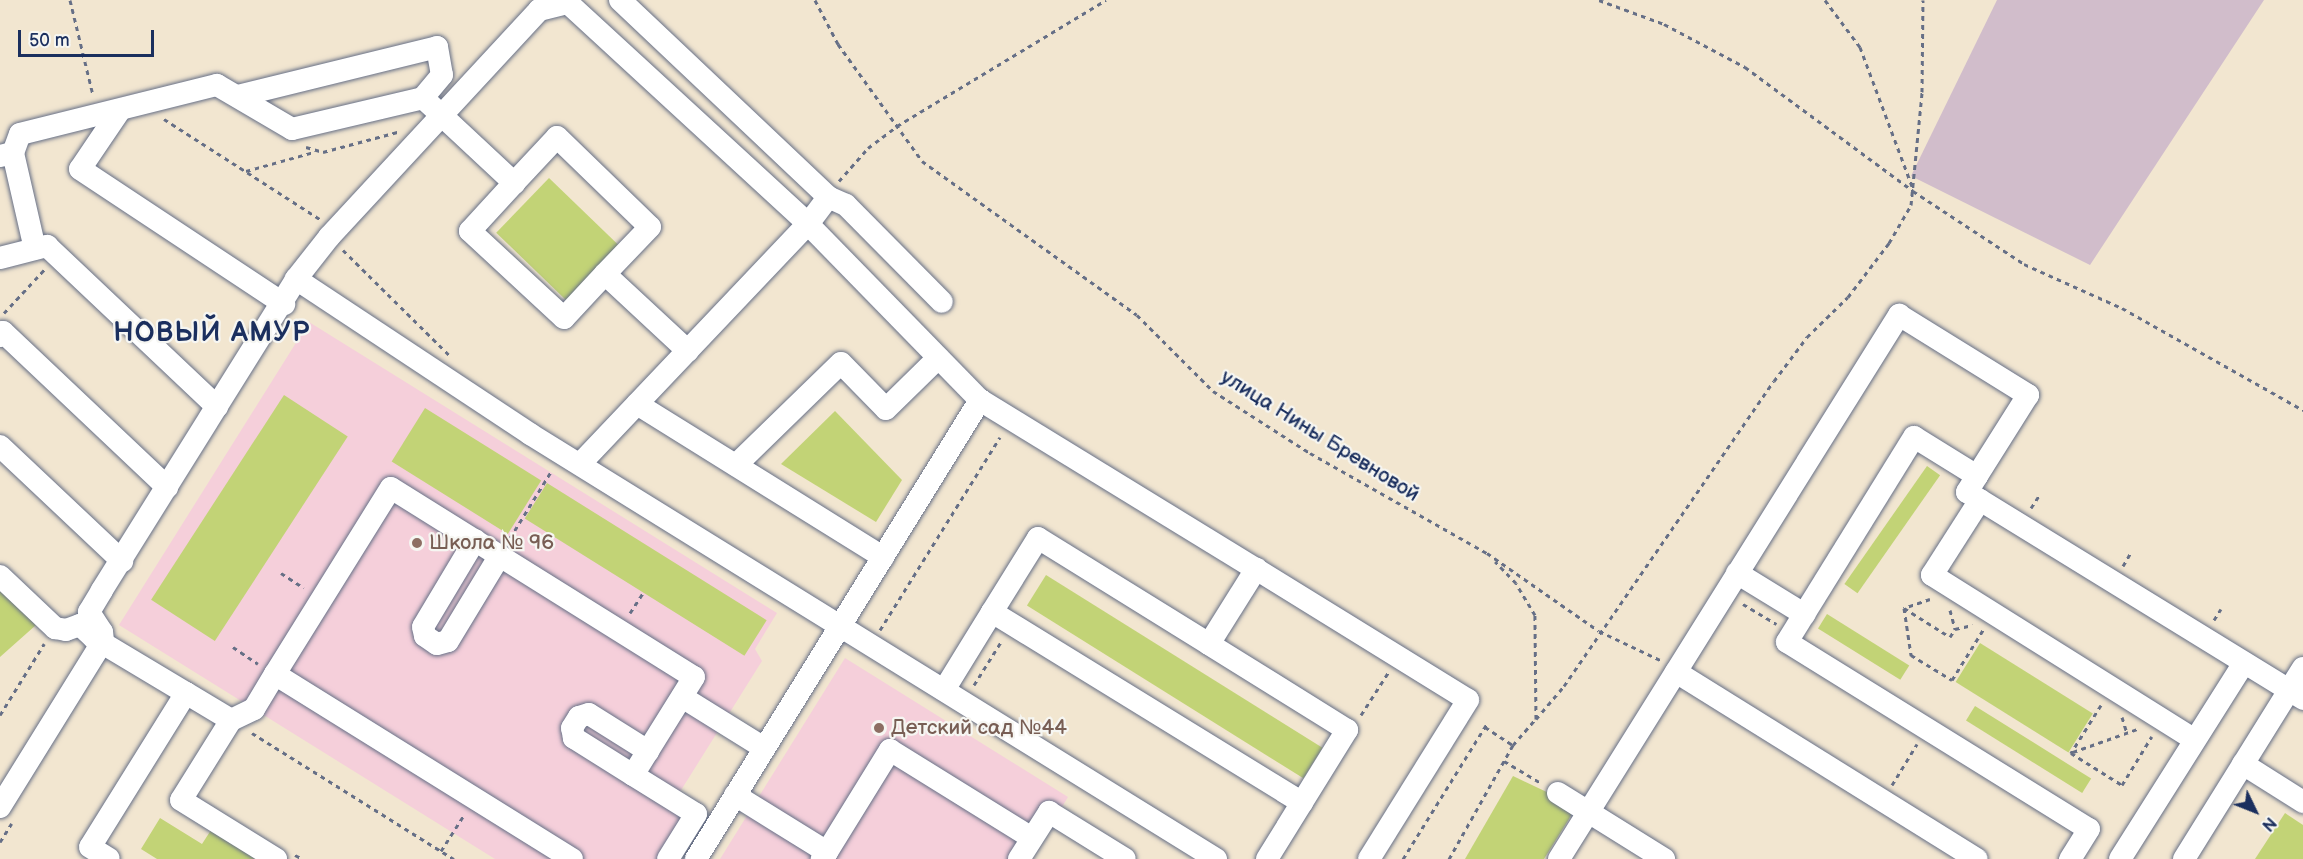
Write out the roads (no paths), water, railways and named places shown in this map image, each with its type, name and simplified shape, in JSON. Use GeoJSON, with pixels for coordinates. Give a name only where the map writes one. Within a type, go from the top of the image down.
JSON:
{"type":"FeatureCollection","features":[{"type":"Feature","properties":{"kind":"street"},"geometry":{"type":"LineString","coordinates":[[620,0],[828,197],[846,205],[942,302]]}},
{"type":"Feature","properties":{"kind":"street"},"geometry":{"type":"LineString","coordinates":[[0,576],[55,628],[66,630],[84,618],[328,231],[442,115],[539,10],[578,2],[808,224],[980,400],[1012,417],[1468,700],[1369,859]]}},
{"type":"Feature","properties":{"kind":"street"},"geometry":{"type":"LineString","coordinates":[[43,256],[6,155],[20,134],[217,85],[292,129],[423,98],[442,75],[437,47],[238,96]]}},
{"type":"Feature","properties":{"kind":"street"},"geometry":{"type":"LineString","coordinates":[[423,98],[514,183]]}},
{"type":"Feature","properties":{"kind":"street"},"geometry":{"type":"LineString","coordinates":[[120,110],[80,169],[284,304]]}},
{"type":"Feature","properties":{"kind":"street"},"geometry":{"type":"LineString","coordinates":[[557,137],[650,226],[605,274],[564,318],[470,231],[557,137]]}},
{"type":"Feature","properties":{"kind":"street"},"geometry":{"type":"LineString","coordinates":[[571,459],[637,404],[808,224],[828,197]]}},
{"type":"Feature","properties":{"kind":"street"},"geometry":{"type":"LineString","coordinates":[[43,256],[47,246],[217,407]]}},
{"type":"Feature","properties":{"kind":"street"},"geometry":{"type":"LineString","coordinates":[[0,258],[43,256]]}},
{"type":"Feature","properties":{"kind":"street"},"geometry":{"type":"LineString","coordinates":[[605,274],[687,351]]}},
{"type":"Feature","properties":{"kind":"street"},"geometry":{"type":"LineString","coordinates":[[296,279],[571,459],[1216,859]]}},
{"type":"Feature","properties":{"kind":"street"},"geometry":{"type":"LineString","coordinates":[[1559,859],[1899,315],[2028,395],[1967,492],[2296,694]]}},
{"type":"Feature","properties":{"kind":"street"},"geometry":{"type":"LineString","coordinates":[[0,336],[3,332],[167,487]]}},
{"type":"Feature","properties":{"kind":"street"},"geometry":{"type":"LineString","coordinates":[[736,465],[842,363],[886,408],[938,358]]}},
{"type":"Feature","properties":{"kind":"street"},"geometry":{"type":"LineString","coordinates":[[696,859],[980,400]]}},
{"type":"Feature","properties":{"kind":"street"},"geometry":{"type":"LineString","coordinates":[[637,404],[883,557]]}},
{"type":"Feature","properties":{"kind":"street"},"geometry":{"type":"LineString","coordinates":[[1977,476],[1914,437],[1787,642],[2089,829],[2070,859]]}},
{"type":"Feature","properties":{"kind":"street"},"geometry":{"type":"LineString","coordinates":[[0,446],[122,561]]}},
{"type":"Feature","properties":{"kind":"street"},"geometry":{"type":"LineString","coordinates":[[285,856],[182,800],[231,720],[254,709],[392,488],[694,677],[633,775]]}},
{"type":"Feature","properties":{"kind":"street"},"geometry":{"type":"LineString","coordinates":[[1980,500],[1932,575],[2195,740]]}},
{"type":"Feature","properties":{"kind":"street"},"geometry":{"type":"LineString","coordinates":[[944,690],[1038,538],[1347,730],[1267,859]]}},
{"type":"Feature","properties":{"kind":"street"},"geometry":{"type":"LineString","coordinates":[[476,540],[423,627],[425,636],[437,644],[447,641],[500,555]]}},
{"type":"Feature","properties":{"kind":"street"},"geometry":{"type":"LineString","coordinates":[[1209,644],[1256,568]]}},
{"type":"Feature","properties":{"kind":"street"},"geometry":{"type":"LineString","coordinates":[[1737,573],[1804,614]]}},
{"type":"Feature","properties":{"kind":"street"},"geometry":{"type":"LineString","coordinates":[[992,612],[1302,803]]}},
{"type":"Feature","properties":{"kind":"street"},"geometry":{"type":"LineString","coordinates":[[84,618],[94,638],[103,641],[231,720]]}},
{"type":"Feature","properties":{"kind":"street"},"geometry":{"type":"LineString","coordinates":[[0,807],[103,641]]}},
{"type":"Feature","properties":{"kind":"street"},"geometry":{"type":"LineString","coordinates":[[2120,859],[2244,663]]}},
{"type":"Feature","properties":{"kind":"street"},"geometry":{"type":"LineString","coordinates":[[2184,859],[2243,764],[2296,694],[2303,668]]}},
{"type":"Feature","properties":{"kind":"street"},"geometry":{"type":"LineString","coordinates":[[1676,672],[1976,859]]}},
{"type":"Feature","properties":{"kind":"street"},"geometry":{"type":"LineString","coordinates":[[275,674],[572,859]]}},
{"type":"Feature","properties":{"kind":"street"},"geometry":{"type":"LineString","coordinates":[[109,859],[90,847],[186,693]]}},
{"type":"Feature","properties":{"kind":"street"},"geometry":{"type":"LineString","coordinates":[[682,697],[764,748]]}},
{"type":"Feature","properties":{"kind":"street"},"geometry":{"type":"LineString","coordinates":[[648,751],[589,714],[579,717],[572,728],[574,738],[696,814],[668,859]]}},
{"type":"Feature","properties":{"kind":"street"},"geometry":{"type":"LineString","coordinates":[[735,795],[825,856],[890,750],[1032,838]]}},
{"type":"Feature","properties":{"kind":"street"},"geometry":{"type":"LineString","coordinates":[[2243,764],[2303,802]]}},
{"type":"Feature","properties":{"kind":"street"},"geometry":{"type":"LineString","coordinates":[[1558,793],[1664,859]]}},
{"type":"Feature","properties":{"kind":"street"},"geometry":{"type":"LineString","coordinates":[[1019,859],[1049,812],[1125,859]]}},
{"type":"Feature","properties":{"kind":"place","name":"Школа № 96"},"geometry":{"type":"Point","coordinates":[417,543]}},
{"type":"Feature","properties":{"kind":"place","name":"Детский сад №44"},"geometry":{"type":"Point","coordinates":[879,728]}},
{"type":"Feature","properties":{"kind":"district","name":"НОВЫЙ АМУР"},"geometry":{"type":"Point","coordinates":[212,334]}}]}
